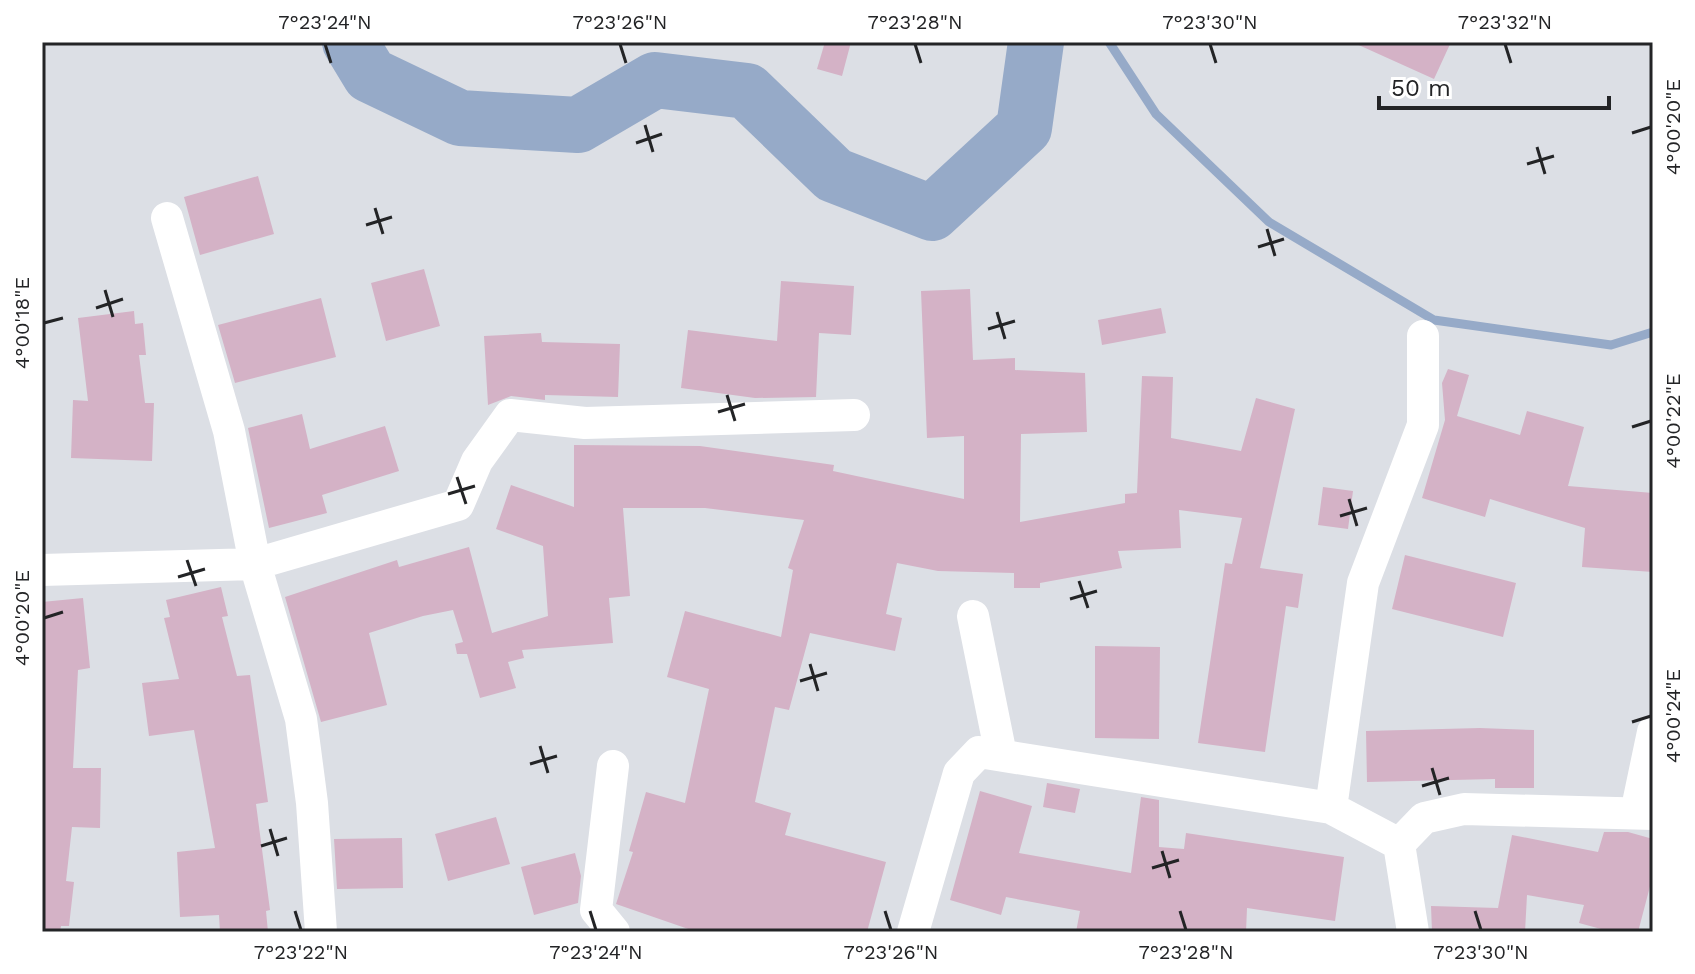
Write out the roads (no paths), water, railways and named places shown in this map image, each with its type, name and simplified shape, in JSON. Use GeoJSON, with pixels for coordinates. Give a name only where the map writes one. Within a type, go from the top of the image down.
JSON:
{"type":"FeatureCollection","features":[{"type":"Feature","properties":{"kind":"street"},"geometry":{"type":"LineString","coordinates":[[167,218],[229,431],[255,564],[301,719],[312,803],[321,932]]}},
{"type":"Feature","properties":{"kind":"street"},"geometry":{"type":"LineString","coordinates":[[1331,808],[1363,583],[1423,425],[1423,336]]}},
{"type":"Feature","properties":{"kind":"street"},"geometry":{"type":"LineString","coordinates":[[42,570],[255,564],[458,505],[477,461],[510,415],[585,423],[854,415]]}},
{"type":"Feature","properties":{"kind":"street"},"geometry":{"type":"LineString","coordinates":[[973,616],[1001,755]]}},
{"type":"Feature","properties":{"kind":"street"},"geometry":{"type":"LineString","coordinates":[[1399,844],[1424,818],[1464,809],[1644,814],[1653,732]]}},
{"type":"Feature","properties":{"kind":"street"},"geometry":{"type":"LineString","coordinates":[[913,932],[959,773],[979,752],[1331,808],[1399,844]]}},
{"type":"Feature","properties":{"kind":"street"},"geometry":{"type":"LineString","coordinates":[[613,766],[596,910],[614,932]]}},
{"type":"Feature","properties":{"kind":"street"},"geometry":{"type":"LineString","coordinates":[[1399,844],[1413,932]]}},
{"type":"Feature","properties":{"kind":"waterway"},"geometry":{"type":"LineString","coordinates":[[350,42],[370,75],[460,118],[578,125],[655,80],[747,91],[834,175],[932,213],[1024,128],[1036,42]]}},
{"type":"Feature","properties":{"kind":"waterway"},"geometry":{"type":"LineString","coordinates":[[1109,42],[1156,114],[1269,222],[1434,320],[1611,345],[1653,332]]}}]}
